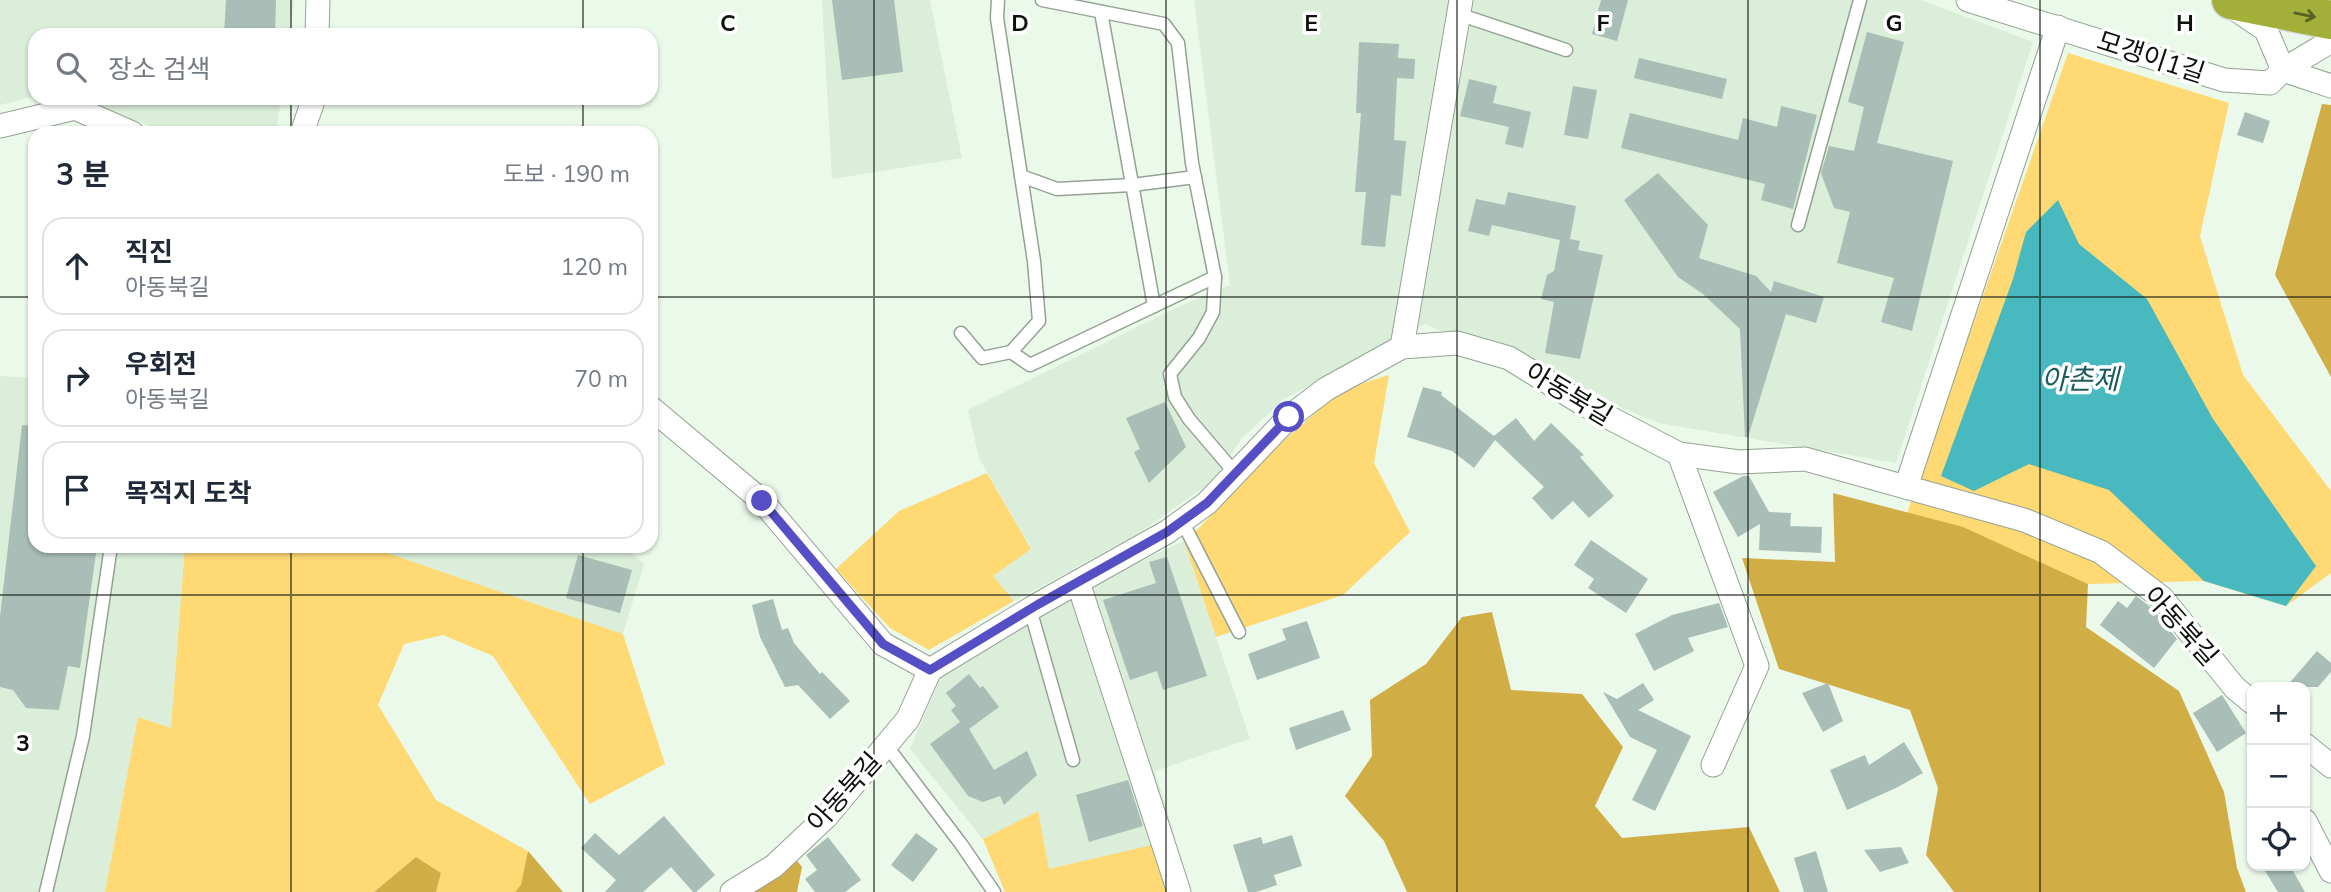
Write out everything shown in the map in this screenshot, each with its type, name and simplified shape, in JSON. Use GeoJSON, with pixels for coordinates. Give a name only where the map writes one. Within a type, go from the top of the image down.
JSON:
{"type":"FeatureCollection","features":[{"type":"Feature","properties":{"kind":"highway"},"geometry":{"type":"LineString","coordinates":[[2231,0],[2331,20]]}},
{"type":"Feature","properties":{"kind":"street"},"geometry":{"type":"LineString","coordinates":[[317,28],[318,0]]}},
{"type":"Feature","properties":{"kind":"street","name":"모갱이1길"},"geometry":{"type":"LineString","coordinates":[[1968,0],[2224,80],[2270,83],[2283,70],[2331,41]]}},
{"type":"Feature","properties":{"kind":"street"},"geometry":{"type":"LineString","coordinates":[[2222,0],[2266,30],[2283,70],[2331,86]]}},
{"type":"Feature","properties":{"kind":"street"},"geometry":{"type":"LineString","coordinates":[[1402,347],[1460,7]]}},
{"type":"Feature","properties":{"kind":"street"},"geometry":{"type":"LineString","coordinates":[[1906,487],[2058,27]]}},
{"type":"Feature","properties":{"kind":"street"},"geometry":{"type":"LineString","coordinates":[[304,126],[312,105]]}},
{"type":"Feature","properties":{"kind":"street"},"geometry":{"type":"LineString","coordinates":[[0,126],[75,108],[116,126]]}},
{"type":"Feature","properties":{"kind":"street","name":"아동북길"},"geometry":{"type":"LineString","coordinates":[[732,892],[774,866],[826,817],[908,719],[930,670],[1030,609],[1167,532],[1207,503],[1289,417],[1326,389],[1402,347],[1457,343],[1509,358],[1585,405],[1679,454],[1739,462],[1805,458],[2024,520],[2101,552],[2162,598],[2244,695]]}},
{"type":"Feature","properties":{"kind":"street"},"geometry":{"type":"LineString","coordinates":[[658,414],[762,501],[883,644],[930,670]]}},
{"type":"Feature","properties":{"kind":"street"},"geometry":{"type":"LineString","coordinates":[[1679,454],[1757,666],[1713,765]]}},
{"type":"Feature","properties":{"kind":"street"},"geometry":{"type":"LineString","coordinates":[[1078,582],[1180,892]]}},
{"type":"Feature","properties":{"kind":"street"},"geometry":{"type":"LineString","coordinates":[[2310,749],[2331,766]]}},
{"type":"Feature","properties":{"kind":"street"},"geometry":{"type":"LineString","coordinates":[[2310,831],[2331,871]]}},
{"type":"Feature","properties":{"kind":"lane"},"geometry":{"type":"LineString","coordinates":[[961,332],[982,358],[1011,352],[1039,321],[1034,261],[997,18],[999,0]]}},
{"type":"Feature","properties":{"kind":"lane"},"geometry":{"type":"LineString","coordinates":[[1042,0],[1164,24],[1178,43],[1195,177],[1214,277],[1213,312],[1199,338],[1170,374],[1175,397],[1189,419],[1236,474]]}},
{"type":"Feature","properties":{"kind":"lane"},"geometry":{"type":"LineString","coordinates":[[1797,225],[1860,0]]}},
{"type":"Feature","properties":{"kind":"lane"},"geometry":{"type":"LineString","coordinates":[[1460,7],[1566,50]]}},
{"type":"Feature","properties":{"kind":"lane"},"geometry":{"type":"LineString","coordinates":[[1101,12],[1154,306]]}},
{"type":"Feature","properties":{"kind":"lane"},"geometry":{"type":"LineString","coordinates":[[1021,176],[1057,189],[1132,185],[1195,177]]}},
{"type":"Feature","properties":{"kind":"lane"},"geometry":{"type":"LineString","coordinates":[[1011,352],[1030,365],[1214,277]]}},
{"type":"Feature","properties":{"kind":"lane"},"geometry":{"type":"LineString","coordinates":[[1182,521],[1239,632]]}},
{"type":"Feature","properties":{"kind":"lane"},"geometry":{"type":"LineString","coordinates":[[46,892],[83,736],[110,553]]}},
{"type":"Feature","properties":{"kind":"lane"},"geometry":{"type":"LineString","coordinates":[[1030,609],[1073,760]]}},
{"type":"Feature","properties":{"kind":"lane"},"geometry":{"type":"LineString","coordinates":[[886,745],[994,892]]}},
{"type":"Feature","properties":{"kind":"shaded area"},"geometry":{"type":"Polygon","coordinates":[[[0,0],[294,0],[290,28],[28,28],[28,98],[0,105],[0,0]]]}},
{"type":"Feature","properties":{"kind":"shaded area"},"geometry":{"type":"Polygon","coordinates":[[[822,0],[930,0],[962,158],[832,179],[822,0]]]}},
{"type":"Feature","properties":{"kind":"shaded area"},"geometry":{"type":"Polygon","coordinates":[[[1194,0],[1921,0],[2033,42],[1896,463],[1658,423],[1425,324],[1284,399],[1242,438],[1214,480],[1139,533],[1014,601],[993,576],[1031,548],[979,458],[968,410],[1180,306],[1230,285],[1194,0]]]}},
{"type":"Feature","properties":{"kind":"shaded area"},"geometry":{"type":"Polygon","coordinates":[[[2068,53],[2229,103],[2200,236],[2243,375],[2331,491],[2331,573],[2286,606],[2204,581],[2088,584],[1907,513],[2068,53]]]}},
{"type":"Feature","properties":{"kind":"shaded area"},"geometry":{"type":"Polygon","coordinates":[[[2322,104],[2331,105],[2331,377],[2275,275],[2322,104]]]}},
{"type":"Feature","properties":{"kind":"shaded area"},"geometry":{"type":"Polygon","coordinates":[[[89,105],[280,105],[277,126],[151,126],[89,105]]]}},
{"type":"Feature","properties":{"kind":"shaded area"},"geometry":{"type":"Polygon","coordinates":[[[1389,375],[1374,463],[1410,532],[1343,595],[1216,637],[1184,541],[1261,461],[1341,390],[1389,375]]]}},
{"type":"Feature","properties":{"kind":"shaded area"},"geometry":{"type":"Polygon","coordinates":[[[0,376],[28,378],[28,553],[184,553],[171,728],[138,717],[105,892],[0,892],[0,376]]]}},
{"type":"Feature","properties":{"kind":"shaded area"},"geometry":{"type":"Polygon","coordinates":[[[987,473],[1031,549],[993,576],[1014,601],[929,650],[890,628],[836,569],[899,511],[987,473]]]}},
{"type":"Feature","properties":{"kind":"shaded area"},"geometry":{"type":"Polygon","coordinates":[[[1833,493],[1963,527],[2088,584],[2086,627],[2179,691],[2224,792],[2237,868],[2246,892],[1954,892],[1926,855],[1938,788],[1910,710],[1779,669],[1742,558],[1835,562],[1833,493]]]}},
{"type":"Feature","properties":{"kind":"shaded area"},"geometry":{"type":"Polygon","coordinates":[[[1184,541],[1250,739],[1155,771],[1176,840],[1049,869],[1038,811],[983,839],[910,749],[940,679],[1088,586],[1184,541]]]}},
{"type":"Feature","properties":{"kind":"shaded area"},"geometry":{"type":"Polygon","coordinates":[[[184,553],[387,553],[623,634],[665,764],[590,804],[493,656],[443,635],[404,644],[378,705],[436,800],[528,851],[526,880],[515,892],[436,892],[441,873],[416,857],[374,892],[105,892],[138,717],[171,728],[184,553]]]}},
{"type":"Feature","properties":{"kind":"shaded area"},"geometry":{"type":"Polygon","coordinates":[[[387,553],[631,553],[644,564],[623,634],[387,553]]]}},
{"type":"Feature","properties":{"kind":"shaded area"},"geometry":{"type":"Polygon","coordinates":[[[1492,612],[1511,690],[1582,694],[1623,747],[1595,806],[1622,838],[1749,827],[1780,892],[1407,892],[1384,841],[1345,796],[1372,756],[1370,700],[1426,664],[1462,617],[1492,612]]]}},
{"type":"Feature","properties":{"kind":"shaded area"},"geometry":{"type":"Polygon","coordinates":[[[1038,811],[1049,869],[1152,845],[1168,892],[1005,892],[983,839],[1038,811]]]}},
{"type":"Feature","properties":{"kind":"shaded area"},"geometry":{"type":"Polygon","coordinates":[[[528,851],[563,892],[515,892],[521,885],[528,851]]]}},
{"type":"Feature","properties":{"kind":"shaded area"},"geometry":{"type":"Polygon","coordinates":[[[416,857],[441,873],[436,892],[374,892],[416,857]]]}},
{"type":"Feature","properties":{"kind":"shaded area"},"geometry":{"type":"Polygon","coordinates":[[[795,858],[802,867],[797,892],[746,892],[795,858]]]}},
{"type":"Feature","properties":{"kind":"water","name":"아촌제"},"geometry":{"type":"Polygon","coordinates":[[[2058,200],[2079,244],[2147,299],[2213,419],[2316,566],[2286,606],[2204,581],[2109,490],[2029,464],[1974,491],[1941,476],[2013,279],[2026,232],[2058,200]]]}},
{"type":"Feature","properties":{"kind":"building"},"geometry":{"type":"Polygon","coordinates":[[[226,0],[276,0],[275,28],[224,28],[226,0]]]}},
{"type":"Feature","properties":{"kind":"building"},"geometry":{"type":"Polygon","coordinates":[[[832,0],[894,0],[903,72],[842,80],[832,0]]]}},
{"type":"Feature","properties":{"kind":"building"},"geometry":{"type":"Polygon","coordinates":[[[1601,0],[1628,0],[1617,41],[1592,34],[1601,0]]]}},
{"type":"Feature","properties":{"kind":"building"},"geometry":{"type":"Polygon","coordinates":[[[1867,32],[1904,42],[1877,143],[1953,161],[1912,331],[1881,322],[1894,278],[1837,263],[1850,212],[1834,208],[1821,173],[1829,146],[1854,151],[1864,107],[1848,102],[1867,32]]]}},
{"type":"Feature","properties":{"kind":"building"},"geometry":{"type":"Polygon","coordinates":[[[1359,42],[1399,44],[1398,58],[1415,59],[1414,79],[1397,78],[1394,140],[1406,141],[1401,196],[1391,195],[1385,247],[1361,245],[1366,192],[1355,192],[1361,113],[1356,113],[1359,42]]]}},
{"type":"Feature","properties":{"kind":"building"},"geometry":{"type":"Polygon","coordinates":[[[1639,58],[1727,79],[1722,99],[1634,78],[1639,58]]]}},
{"type":"Feature","properties":{"kind":"building"},"geometry":{"type":"Polygon","coordinates":[[[1469,79],[1497,86],[1493,103],[1531,112],[1523,148],[1505,144],[1509,127],[1460,116],[1469,79]]]}},
{"type":"Feature","properties":{"kind":"building"},"geometry":{"type":"Polygon","coordinates":[[[1573,86],[1597,90],[1588,139],[1564,135],[1573,86]]]}},
{"type":"Feature","properties":{"kind":"building"},"geometry":{"type":"Polygon","coordinates":[[[1781,106],[1817,115],[1793,209],[1761,200],[1765,184],[1621,148],[1630,113],[1738,140],[1743,118],[1777,127],[1781,106]]]}},
{"type":"Feature","properties":{"kind":"building"},"geometry":{"type":"Polygon","coordinates":[[[2245,112],[2270,121],[2263,143],[2237,135],[2245,112]]]}},
{"type":"Feature","properties":{"kind":"building"},"geometry":{"type":"Polygon","coordinates":[[[1658,173],[1708,225],[1699,258],[1756,276],[1771,292],[1774,281],[1824,297],[1816,323],[1786,314],[1748,437],[1745,437],[1740,329],[1703,294],[1678,277],[1624,200],[1658,173]]]}},
{"type":"Feature","properties":{"kind":"building"},"geometry":{"type":"Polygon","coordinates":[[[1508,192],[1576,206],[1570,239],[1580,241],[1578,250],[1603,255],[1580,359],[1545,353],[1554,302],[1541,299],[1547,275],[1554,271],[1560,240],[1492,225],[1489,236],[1468,231],[1476,199],[1505,205],[1508,192]]]}},
{"type":"Feature","properties":{"kind":"building"},"geometry":{"type":"Polygon","coordinates":[[[1423,387],[1442,392],[1441,395],[1494,436],[1516,418],[1534,441],[1551,423],[1584,455],[1580,457],[1614,496],[1589,518],[1573,501],[1552,520],[1532,498],[1544,487],[1495,440],[1474,468],[1452,451],[1407,437],[1423,387]]]}},
{"type":"Feature","properties":{"kind":"building"},"geometry":{"type":"Polygon","coordinates":[[[1165,402],[1186,447],[1149,483],[1134,452],[1140,449],[1126,418],[1165,402]]]}},
{"type":"Feature","properties":{"kind":"building"},"geometry":{"type":"Polygon","coordinates":[[[22,425],[28,425],[28,553],[96,553],[80,668],[68,666],[59,710],[26,708],[13,690],[0,687],[0,617],[22,425]]]}},
{"type":"Feature","properties":{"kind":"building"},"geometry":{"type":"Polygon","coordinates":[[[1743,476],[1749,476],[1769,512],[1791,513],[1790,526],[1822,527],[1821,553],[1759,550],[1760,524],[1738,537],[1713,492],[1743,476]]]}},
{"type":"Feature","properties":{"kind":"building"},"geometry":{"type":"Polygon","coordinates":[[[1591,540],[1648,579],[1626,613],[1588,588],[1594,579],[1574,565],[1591,540]]]}},
{"type":"Feature","properties":{"kind":"building"},"geometry":{"type":"Polygon","coordinates":[[[578,555],[632,570],[620,613],[566,598],[578,555]]]}},
{"type":"Feature","properties":{"kind":"building"},"geometry":{"type":"Polygon","coordinates":[[[1167,557],[1207,676],[1163,690],[1157,671],[1130,680],[1103,600],[1156,583],[1149,562],[1167,557]]]}},
{"type":"Feature","properties":{"kind":"building"},"geometry":{"type":"Polygon","coordinates":[[[2136,596],[2152,608],[2177,639],[2154,668],[2100,625],[2118,601],[2127,608],[2136,596]]]}},
{"type":"Feature","properties":{"kind":"building"},"geometry":{"type":"Polygon","coordinates":[[[773,599],[782,630],[788,628],[794,643],[820,674],[822,672],[850,701],[830,719],[798,685],[785,687],[760,637],[752,605],[773,599]]]}},
{"type":"Feature","properties":{"kind":"building"},"geometry":{"type":"Polygon","coordinates":[[[1719,603],[1728,627],[1688,638],[1694,651],[1654,671],[1635,634],[1672,615],[1719,603]]]}},
{"type":"Feature","properties":{"kind":"building"},"geometry":{"type":"Polygon","coordinates":[[[1307,621],[1320,658],[1257,680],[1248,654],[1286,640],[1282,629],[1307,621]]]}},
{"type":"Feature","properties":{"kind":"building"},"geometry":{"type":"Polygon","coordinates":[[[2317,651],[2331,663],[2331,672],[2318,687],[2310,687],[2310,682],[2290,682],[2317,651]]]}},
{"type":"Feature","properties":{"kind":"building"},"geometry":{"type":"Polygon","coordinates":[[[969,674],[980,688],[983,686],[999,707],[969,729],[994,770],[1027,751],[1037,775],[1004,805],[1000,796],[983,802],[968,796],[930,744],[960,722],[951,710],[956,706],[946,693],[969,674]]]}},
{"type":"Feature","properties":{"kind":"building"},"geometry":{"type":"Polygon","coordinates":[[[1643,683],[1654,700],[1638,710],[1691,736],[1655,811],[1632,800],[1657,750],[1630,737],[1603,692],[1617,699],[1643,683]]]}},
{"type":"Feature","properties":{"kind":"building"},"geometry":{"type":"Polygon","coordinates":[[[1828,683],[1843,721],[1823,732],[1802,693],[1828,683]]]}},
{"type":"Feature","properties":{"kind":"building"},"geometry":{"type":"Polygon","coordinates":[[[2222,695],[2246,733],[2217,752],[2193,713],[2222,695]]]}},
{"type":"Feature","properties":{"kind":"building"},"geometry":{"type":"Polygon","coordinates":[[[1343,710],[1351,730],[1296,750],[1289,728],[1343,710]]]}},
{"type":"Feature","properties":{"kind":"building"},"geometry":{"type":"Polygon","coordinates":[[[1904,742],[1923,773],[1847,810],[1830,770],[1865,755],[1869,765],[1904,742]]]}},
{"type":"Feature","properties":{"kind":"building"},"geometry":{"type":"Polygon","coordinates":[[[1128,780],[1143,826],[1089,842],[1076,795],[1128,780]]]}},
{"type":"Feature","properties":{"kind":"building"},"geometry":{"type":"Polygon","coordinates":[[[664,816],[715,875],[693,892],[671,867],[643,892],[605,892],[616,880],[581,848],[595,833],[619,855],[664,816]]]}},
{"type":"Feature","properties":{"kind":"building"},"geometry":{"type":"Polygon","coordinates":[[[916,833],[938,849],[913,882],[891,865],[916,833]]]}},
{"type":"Feature","properties":{"kind":"building"},"geometry":{"type":"Polygon","coordinates":[[[1292,835],[1302,866],[1274,875],[1277,885],[1248,892],[1233,845],[1261,837],[1263,844],[1292,835]]]}},
{"type":"Feature","properties":{"kind":"building"},"geometry":{"type":"Polygon","coordinates":[[[828,837],[861,880],[845,892],[815,892],[805,879],[817,870],[806,855],[828,837]]]}},
{"type":"Feature","properties":{"kind":"building"},"geometry":{"type":"Polygon","coordinates":[[[1901,847],[1909,863],[1880,872],[1864,850],[1901,847]]]}},
{"type":"Feature","properties":{"kind":"building"},"geometry":{"type":"Polygon","coordinates":[[[1816,851],[1828,892],[1804,892],[1794,858],[1816,851]]]}},
{"type":"Feature","properties":{"kind":"building"},"geometry":{"type":"Polygon","coordinates":[[[2265,871],[2293,871],[2305,892],[2278,892],[2265,871]]]}},
{"type":"Feature","properties":{"kind":"route"},"geometry":{"type":"LineString","coordinates":[[762,501],[883,644],[930,670],[1037,605],[1167,532],[1207,503],[1289,417]]}}]}
